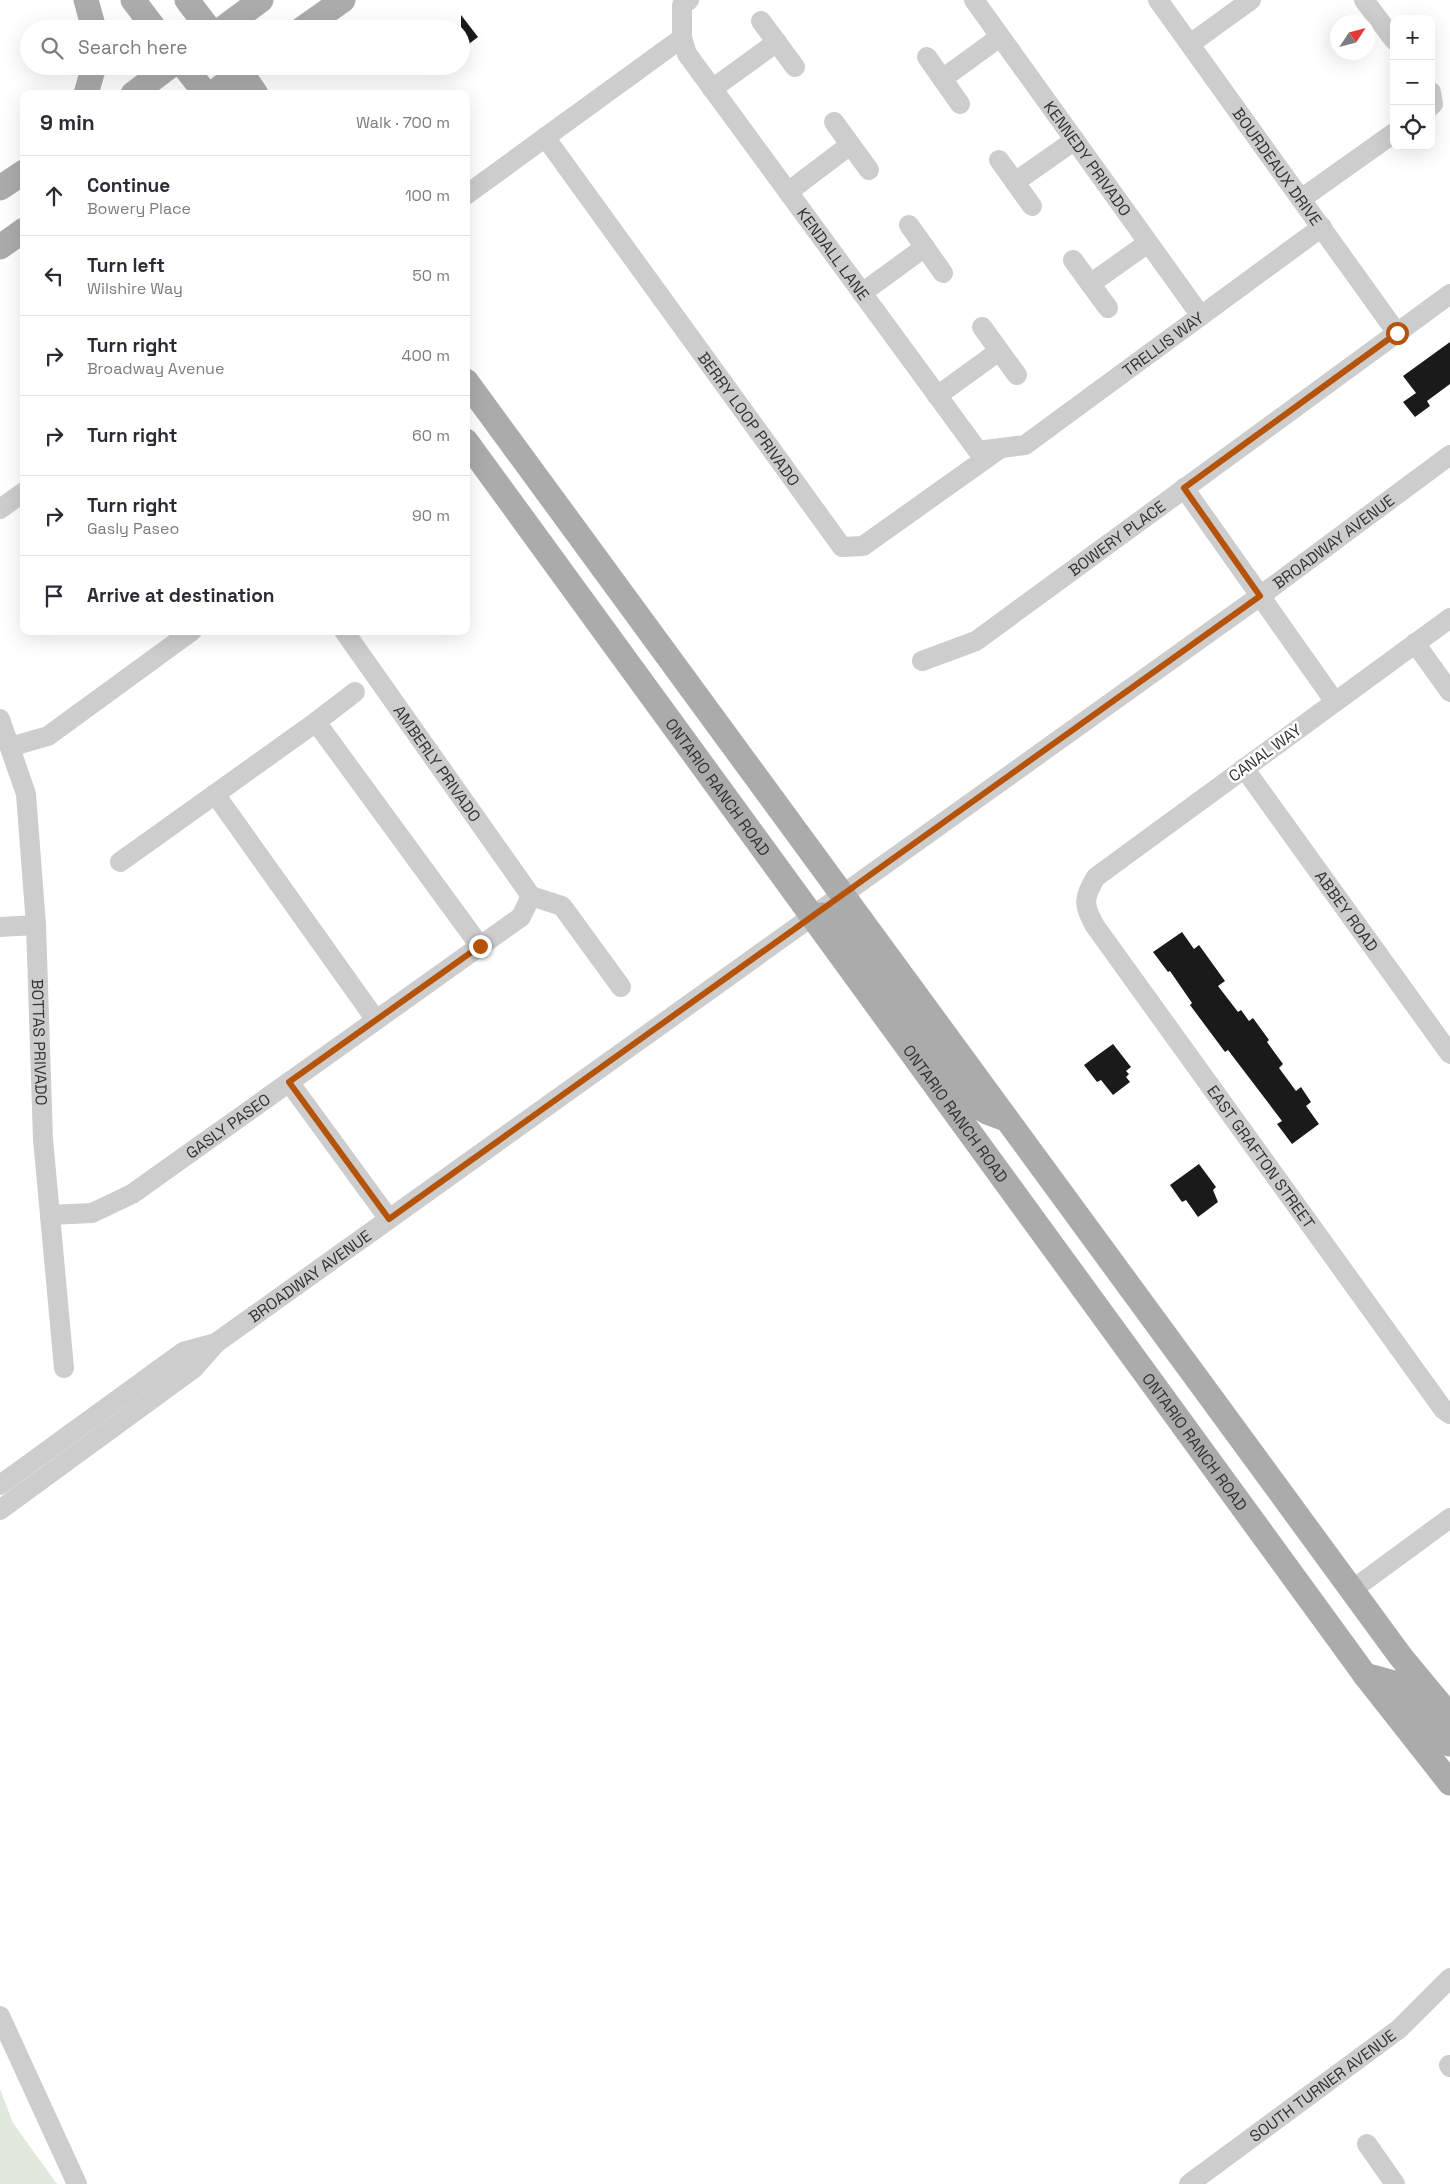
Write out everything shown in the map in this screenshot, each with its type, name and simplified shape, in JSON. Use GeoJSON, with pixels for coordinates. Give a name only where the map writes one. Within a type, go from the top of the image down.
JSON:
{"type":"FeatureCollection","features":[{"type":"Feature","properties":{"kind":"main road"},"geometry":{"type":"LineString","coordinates":[[86,0],[92,20]]}},
{"type":"Feature","properties":{"kind":"main road"},"geometry":{"type":"LineString","coordinates":[[133,0],[148,20]]}},
{"type":"Feature","properties":{"kind":"main road"},"geometry":{"type":"LineString","coordinates":[[187,0],[202,20]]}},
{"type":"Feature","properties":{"kind":"main road"},"geometry":{"type":"LineString","coordinates":[[234,20],[261,0]]}},
{"type":"Feature","properties":{"kind":"main road"},"geometry":{"type":"LineString","coordinates":[[315,20],[343,0]]}},
{"type":"Feature","properties":{"kind":"main road"},"geometry":{"type":"LineString","coordinates":[[87,90],[91,75]]}},
{"type":"Feature","properties":{"kind":"main road"},"geometry":{"type":"LineString","coordinates":[[138,90],[158,75]]}},
{"type":"Feature","properties":{"kind":"main road"},"geometry":{"type":"LineString","coordinates":[[191,75],[203,90]]}},
{"type":"Feature","properties":{"kind":"main road"},"geometry":{"type":"LineString","coordinates":[[217,90],[234,75]]}},
{"type":"Feature","properties":{"kind":"main road"},"geometry":{"type":"LineString","coordinates":[[246,75],[254,90]]}},
{"type":"Feature","properties":{"kind":"main road"},"geometry":{"type":"LineString","coordinates":[[0,188],[20,175]]}},
{"type":"Feature","properties":{"kind":"main road"},"geometry":{"type":"LineString","coordinates":[[0,246],[20,233]]}},
{"type":"Feature","properties":{"kind":"main road"},"geometry":{"type":"LineString","coordinates":[[0,258],[20,250]]}},
{"type":"Feature","properties":{"kind":"main road"},"geometry":{"type":"LineString","coordinates":[[470,386],[1401,1657],[1450,1716]]}},
{"type":"Feature","properties":{"kind":"main road","name":"ONTARIO RANCH ROAD"},"geometry":{"type":"LineString","coordinates":[[470,446],[1366,1675],[1450,1783]]}},
{"type":"Feature","properties":{"kind":"main road"},"geometry":{"type":"LineString","coordinates":[[640,680],[674,694],[716,747],[821,893],[831,896],[842,894]]}},
{"type":"Feature","properties":{"kind":"main road"},"geometry":{"type":"LineString","coordinates":[[813,916],[824,915],[840,924],[972,1102],[986,1112],[1007,1120]]}},
{"type":"Feature","properties":{"kind":"main road"},"geometry":{"type":"LineString","coordinates":[[1366,1675],[1394,1684],[1450,1744]]}},
{"type":"Feature","properties":{"kind":"street","name":"KENNEDY PRIVADO"},"geometry":{"type":"LineString","coordinates":[[974,0],[1200,316]]}},
{"type":"Feature","properties":{"kind":"street","name":"BOURDEAUX DRIVE"},"geometry":{"type":"LineString","coordinates":[[1158,0],[1397,333]]}},
{"type":"Feature","properties":{"kind":"street"},"geometry":{"type":"LineString","coordinates":[[1190,44],[1251,0]]}},
{"type":"Feature","properties":{"kind":"street"},"geometry":{"type":"LineString","coordinates":[[1364,0],[1390,35]]}},
{"type":"Feature","properties":{"kind":"street"},"geometry":{"type":"LineString","coordinates":[[470,192],[682,38],[682,5],[687,1]]}},
{"type":"Feature","properties":{"kind":"street"},"geometry":{"type":"LineString","coordinates":[[761,21],[795,67]]}},
{"type":"Feature","properties":{"kind":"street"},"geometry":{"type":"LineString","coordinates":[[942,79],[1000,37]]}},
{"type":"Feature","properties":{"kind":"street","name":"KENDALL LANE"},"geometry":{"type":"LineString","coordinates":[[682,38],[687,54],[712,89],[978,451],[999,448]]}},
{"type":"Feature","properties":{"kind":"street"},"geometry":{"type":"LineString","coordinates":[[712,89],[777,42]]}},
{"type":"Feature","properties":{"kind":"street"},"geometry":{"type":"LineString","coordinates":[[927,57],[960,104]]}},
{"type":"Feature","properties":{"kind":"street"},"geometry":{"type":"LineString","coordinates":[[834,122],[869,170]]}},
{"type":"Feature","properties":{"kind":"street"},"geometry":{"type":"LineString","coordinates":[[1301,199],[1390,135]]}},
{"type":"Feature","properties":{"kind":"street","name":"BERRY LOOP PRIVADO"},"geometry":{"type":"LineString","coordinates":[[545,137],[842,547],[863,546],[999,448]]}},
{"type":"Feature","properties":{"kind":"street"},"geometry":{"type":"LineString","coordinates":[[1015,182],[1074,140]]}},
{"type":"Feature","properties":{"kind":"street"},"geometry":{"type":"LineString","coordinates":[[788,192],[850,145]]}},
{"type":"Feature","properties":{"kind":"street"},"geometry":{"type":"LineString","coordinates":[[999,160],[1032,206]]}},
{"type":"Feature","properties":{"kind":"street"},"geometry":{"type":"LineString","coordinates":[[909,226],[943,273]]}},
{"type":"Feature","properties":{"kind":"street","name":"TRELLIS WAY"},"geometry":{"type":"LineString","coordinates":[[999,448],[1025,445],[1322,227]]}},
{"type":"Feature","properties":{"kind":"street"},"geometry":{"type":"LineString","coordinates":[[1090,284],[1148,243]]}},
{"type":"Feature","properties":{"kind":"street"},"geometry":{"type":"LineString","coordinates":[[862,293],[925,247]]}},
{"type":"Feature","properties":{"kind":"street"},"geometry":{"type":"LineString","coordinates":[[1074,260],[1108,308]]}},
{"type":"Feature","properties":{"kind":"street","name":"BOWERY PLACE"},"geometry":{"type":"LineString","coordinates":[[922,661],[976,641],[1450,294]]}},
{"type":"Feature","properties":{"kind":"street"},"geometry":{"type":"LineString","coordinates":[[982,327],[1017,375]]}},
{"type":"Feature","properties":{"kind":"street"},"geometry":{"type":"LineString","coordinates":[[937,396],[999,351]]}},
{"type":"Feature","properties":{"kind":"street","name":"BROADWAY AVENUE"},"geometry":{"type":"LineString","coordinates":[[0,1510],[193,1369],[216,1342],[1260,596],[1450,455]]}},
{"type":"Feature","properties":{"kind":"street"},"geometry":{"type":"LineString","coordinates":[[1184,488],[1335,702]]}},
{"type":"Feature","properties":{"kind":"street"},"geometry":{"type":"LineString","coordinates":[[0,509],[20,495]]}},
{"type":"Feature","properties":{"kind":"street","name":"CANAL WAY"},"geometry":{"type":"LineString","coordinates":[[1086,894],[1096,877],[1450,618]]}},
{"type":"Feature","properties":{"kind":"street"},"geometry":{"type":"LineString","coordinates":[[10,747],[48,736],[187,635]]}},
{"type":"Feature","properties":{"kind":"street","name":"AMBERLY PRIVADO"},"geometry":{"type":"LineString","coordinates":[[347,635],[531,896]]}},
{"type":"Feature","properties":{"kind":"street"},"geometry":{"type":"LineString","coordinates":[[1415,643],[1450,692]]}},
{"type":"Feature","properties":{"kind":"street"},"geometry":{"type":"LineString","coordinates":[[120,862],[355,692]]}},
{"type":"Feature","properties":{"kind":"street","name":"BOTTAS PRIVADO"},"geometry":{"type":"LineString","coordinates":[[0,719],[26,794],[36,926],[43,1139],[64,1368]]}},
{"type":"Feature","properties":{"kind":"street"},"geometry":{"type":"LineString","coordinates":[[316,722],[480,946]]}},
{"type":"Feature","properties":{"kind":"street","name":"ABBEY ROAD"},"geometry":{"type":"LineString","coordinates":[[1244,768],[1450,1054]]}},
{"type":"Feature","properties":{"kind":"street"},"geometry":{"type":"LineString","coordinates":[[215,794],[376,1020]]}},
{"type":"Feature","properties":{"kind":"street","name":"EAST GRAFTON STREET"},"geometry":{"type":"LineString","coordinates":[[1086,894],[1086,910],[1095,926],[1438,1401],[1450,1414]]}},
{"type":"Feature","properties":{"kind":"street"},"geometry":{"type":"LineString","coordinates":[[531,896],[562,906],[621,987]]}},
{"type":"Feature","properties":{"kind":"street","name":"GASLY PASEO"},"geometry":{"type":"LineString","coordinates":[[50,1215],[92,1213],[132,1194],[520,917],[531,896]]}},
{"type":"Feature","properties":{"kind":"street"},"geometry":{"type":"LineString","coordinates":[[0,927],[36,926]]}},
{"type":"Feature","properties":{"kind":"street"},"geometry":{"type":"LineString","coordinates":[[289,1082],[389,1219]]}},
{"type":"Feature","properties":{"kind":"street","name":"BROADWAY AVENUE"},"geometry":{"type":"LineString","coordinates":[[0,1485],[183,1352],[216,1342]]}},
{"type":"Feature","properties":{"kind":"street"},"geometry":{"type":"LineString","coordinates":[[0,1469],[126,1377],[183,1352]]}},
{"type":"Feature","properties":{"kind":"street"},"geometry":{"type":"LineString","coordinates":[[1352,1590],[1450,1518]]}},
{"type":"Feature","properties":{"kind":"street","name":"SOUTH TURNER AVENUE"},"geometry":{"type":"LineString","coordinates":[[1189,2184],[1399,2029],[1450,1978]]}},
{"type":"Feature","properties":{"kind":"street"},"geometry":{"type":"LineString","coordinates":[[0,2016],[77,2184]]}},
{"type":"Feature","properties":{"kind":"street"},"geometry":{"type":"LineString","coordinates":[[1367,2144],[1395,2184]]}},
{"type":"Feature","properties":{"kind":"shaded area"},"geometry":{"type":"Polygon","coordinates":[[[0,2089],[13,2123],[57,2184],[0,2184],[0,2089]]]}},
{"type":"Feature","properties":{"kind":"building"},"geometry":{"type":"Polygon","coordinates":[[[470,27],[478,37],[470,43],[470,27]]]}},
{"type":"Feature","properties":{"kind":"building"},"geometry":{"type":"Polygon","coordinates":[[[1450,342],[1450,384],[1427,401],[1430,406],[1415,417],[1403,402],[1416,393],[1403,376],[1450,342]]]}},
{"type":"Feature","properties":{"kind":"building"},"geometry":{"type":"Polygon","coordinates":[[[1182,932],[1194,949],[1199,945],[1225,981],[1218,986],[1238,1012],[1241,1010],[1249,1021],[1253,1018],[1283,1064],[1279,1068],[1296,1091],[1301,1087],[1311,1102],[1306,1106],[1319,1124],[1292,1144],[1277,1124],[1282,1121],[1228,1050],[1225,1052],[1190,1005],[1192,1003],[1170,971],[1168,972],[1153,952],[1182,932]]]}},
{"type":"Feature","properties":{"kind":"building"},"geometry":{"type":"Polygon","coordinates":[[[1113,1044],[1131,1067],[1126,1071],[1129,1074],[1126,1077],[1130,1082],[1113,1095],[1101,1080],[1097,1082],[1084,1065],[1113,1044]]]}},
{"type":"Feature","properties":{"kind":"building"},"geometry":{"type":"Polygon","coordinates":[[[1199,1164],[1216,1187],[1213,1190],[1218,1202],[1198,1217],[1186,1200],[1182,1202],[1170,1185],[1199,1164]]]}},
{"type":"Feature","properties":{"kind":"route"},"geometry":{"type":"LineString","coordinates":[[480,946],[289,1082],[389,1219],[1260,596],[1184,488],[1397,333]]}}]}
